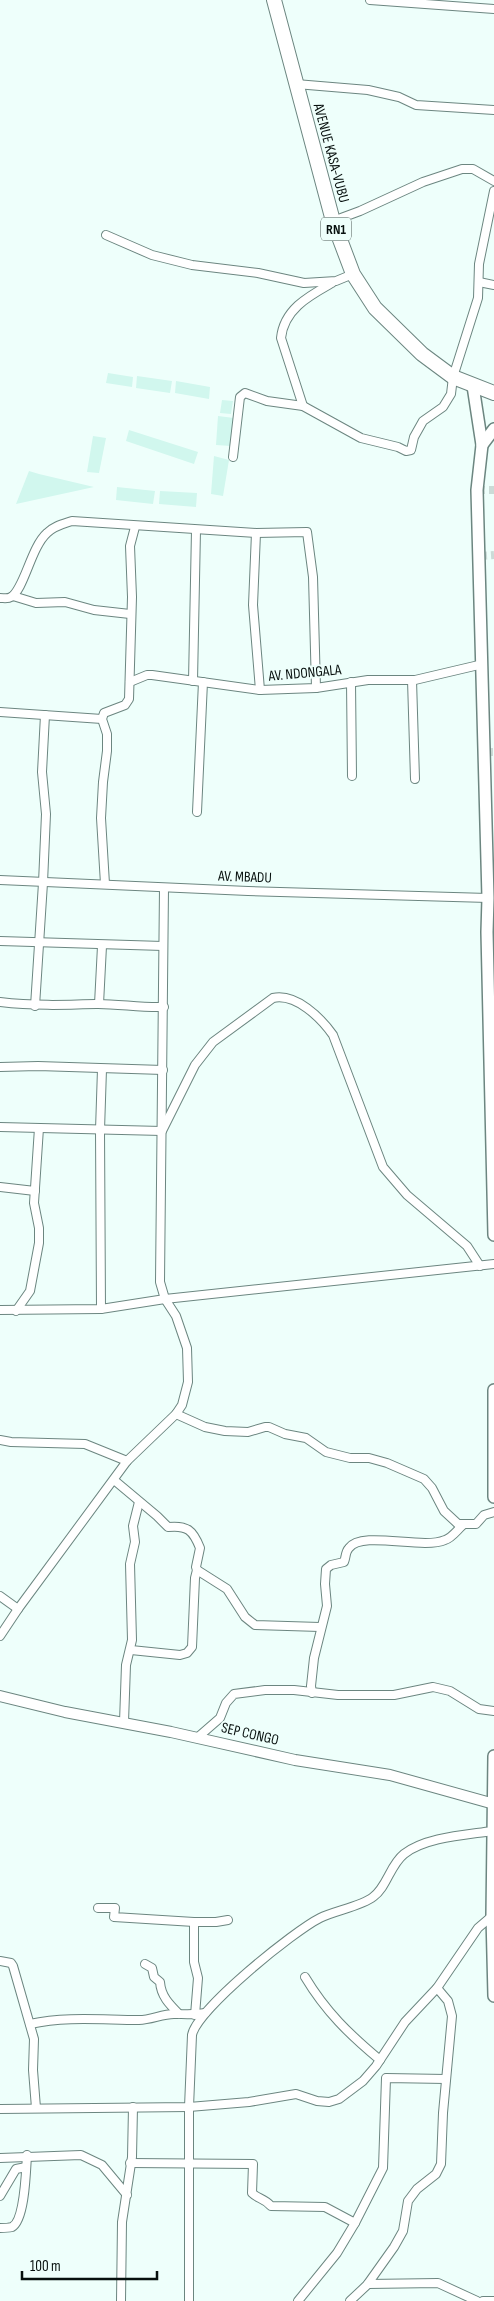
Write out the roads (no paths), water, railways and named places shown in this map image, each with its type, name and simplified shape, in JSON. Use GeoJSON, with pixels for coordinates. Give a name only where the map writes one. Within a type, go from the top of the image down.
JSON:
{"type":"FeatureCollection","features":[{"type":"Feature","properties":{"kind":"highway","name":"AVENUE KASA-VUBU"},"geometry":{"type":"LineString","coordinates":[[274,0],[333,221],[353,274],[375,308],[422,354],[453,378],[494,393]]}},
{"type":"Feature","properties":{"kind":"main road"},"geometry":{"type":"LineString","coordinates":[[473,386],[482,445],[477,490],[488,898],[491,933],[494,1235]]}},
{"type":"Feature","properties":{"kind":"main road"},"geometry":{"type":"LineString","coordinates":[[482,445],[494,429]]}},
{"type":"Feature","properties":{"kind":"main road"},"geometry":{"type":"LineString","coordinates":[[494,1390],[494,1496]]}},
{"type":"Feature","properties":{"kind":"main road"},"geometry":{"type":"LineString","coordinates":[[494,1756],[492,1831],[494,1996]]}},
{"type":"Feature","properties":{"kind":"street"},"geometry":{"type":"LineString","coordinates":[[370,0],[494,9]]}},
{"type":"Feature","properties":{"kind":"street"},"geometry":{"type":"LineString","coordinates":[[296,84],[368,90],[399,98],[416,105],[494,110]]}},
{"type":"Feature","properties":{"kind":"street"},"geometry":{"type":"LineString","coordinates":[[333,221],[424,182],[462,169],[473,169],[494,181]]}},
{"type":"Feature","properties":{"kind":"street"},"geometry":{"type":"LineString","coordinates":[[233,457],[240,396],[242,394],[267,401],[303,406],[361,438],[411,450],[414,437],[423,421],[448,402],[453,388],[453,378],[478,298],[479,264],[494,191]]}},
{"type":"Feature","properties":{"kind":"street"},"geometry":{"type":"LineString","coordinates":[[106,235],[152,255],[192,265],[230,269],[304,283],[336,281]]}},
{"type":"Feature","properties":{"kind":"street"},"geometry":{"type":"LineString","coordinates":[[303,406],[281,338],[284,322],[305,299],[336,281],[353,274]]}},
{"type":"Feature","properties":{"kind":"street"},"geometry":{"type":"LineString","coordinates":[[478,282],[494,285]]}},
{"type":"Feature","properties":{"kind":"street"},"geometry":{"type":"LineString","coordinates":[[13,596],[19,588],[37,545],[53,528],[72,521],[135,527],[256,533],[307,532],[312,577],[316,688]]}},
{"type":"Feature","properties":{"kind":"street"},"geometry":{"type":"LineString","coordinates":[[105,884],[101,818],[107,734],[102,719],[104,712],[127,703],[130,682],[130,546],[135,527]]}},
{"type":"Feature","properties":{"kind":"street"},"geometry":{"type":"LineString","coordinates":[[193,681],[196,530]]}},
{"type":"Feature","properties":{"kind":"street"},"geometry":{"type":"LineString","coordinates":[[256,533],[252,605],[260,690]]}},
{"type":"Feature","properties":{"kind":"street"},"geometry":{"type":"LineString","coordinates":[[0,598],[13,596],[36,603],[65,602],[94,610],[130,614]]}},
{"type":"Feature","properties":{"kind":"street","name":"AV. NDONGALA"},"geometry":{"type":"LineString","coordinates":[[130,682],[147,674],[260,690],[316,688],[351,682],[412,680],[483,664]]}},
{"type":"Feature","properties":{"kind":"street"},"geometry":{"type":"LineString","coordinates":[[412,680],[415,779]]}},
{"type":"Feature","properties":{"kind":"street"},"geometry":{"type":"LineString","coordinates":[[197,812],[203,682]]}},
{"type":"Feature","properties":{"kind":"street"},"geometry":{"type":"LineString","coordinates":[[351,682],[352,776]]}},
{"type":"Feature","properties":{"kind":"street"},"geometry":{"type":"LineString","coordinates":[[0,712],[102,719]]}},
{"type":"Feature","properties":{"kind":"street"},"geometry":{"type":"LineString","coordinates":[[36,1006],[44,883],[46,814],[42,772],[45,715]]}},
{"type":"Feature","properties":{"kind":"street","name":"AV. MBADU"},"geometry":{"type":"LineString","coordinates":[[0,880],[164,888],[488,898]]}},
{"type":"Feature","properties":{"kind":"street"},"geometry":{"type":"LineString","coordinates":[[0,1636],[127,1461],[176,1414],[186,1393],[188,1375],[187,1348],[176,1316],[165,1299],[160,1282],[164,888]]}},
{"type":"Feature","properties":{"kind":"street"},"geometry":{"type":"LineString","coordinates":[[0,942],[163,946]]}},
{"type":"Feature","properties":{"kind":"street"},"geometry":{"type":"LineString","coordinates":[[99,1004],[102,946]]}},
{"type":"Feature","properties":{"kind":"street"},"geometry":{"type":"LineString","coordinates":[[162,1131],[195,1066],[213,1042],[273,998],[288,998],[324,1021],[333,1035],[383,1167],[407,1195],[467,1246],[480,1266]]}},
{"type":"Feature","properties":{"kind":"street"},"geometry":{"type":"LineString","coordinates":[[0,1002],[36,1006],[99,1004],[142,1008],[164,1007]]}},
{"type":"Feature","properties":{"kind":"street"},"geometry":{"type":"LineString","coordinates":[[0,1067],[163,1070]]}},
{"type":"Feature","properties":{"kind":"street"},"geometry":{"type":"LineString","coordinates":[[101,1309],[100,1130],[102,1069]]}},
{"type":"Feature","properties":{"kind":"street"},"geometry":{"type":"LineString","coordinates":[[0,1127],[162,1131]]}},
{"type":"Feature","properties":{"kind":"street"},"geometry":{"type":"LineString","coordinates":[[16,1311],[30,1291],[39,1243],[39,1228],[34,1203],[39,1128]]}},
{"type":"Feature","properties":{"kind":"street"},"geometry":{"type":"LineString","coordinates":[[0,1187],[35,1191]]}},
{"type":"Feature","properties":{"kind":"street"},"geometry":{"type":"LineString","coordinates":[[0,1310],[101,1309],[165,1299],[494,1264]]}},
{"type":"Feature","properties":{"kind":"street"},"geometry":{"type":"LineString","coordinates":[[176,1414],[205,1427],[225,1431],[248,1432],[269,1427],[285,1434],[306,1438],[326,1452],[350,1458],[369,1458],[387,1463],[424,1480],[432,1488],[444,1510],[458,1524],[476,1524],[484,1515],[494,1512]]}},
{"type":"Feature","properties":{"kind":"street"},"geometry":{"type":"LineString","coordinates":[[0,1440],[85,1444],[127,1461]]}},
{"type":"Feature","properties":{"kind":"street"},"geometry":{"type":"LineString","coordinates":[[114,1480],[138,1502],[158,1516],[168,1527],[179,1525],[188,1528],[200,1548],[196,1567],[198,1570],[195,1578],[192,1647],[187,1653],[180,1655],[132,1650]]}},
{"type":"Feature","properties":{"kind":"street"},"geometry":{"type":"LineString","coordinates":[[124,1722],[126,1665],[132,1650],[129,1574],[130,1558],[135,1542],[132,1526],[138,1502]]}},
{"type":"Feature","properties":{"kind":"street"},"geometry":{"type":"LineString","coordinates":[[312,1693],[312,1671],[320,1626],[327,1606],[324,1584],[326,1569],[330,1565],[344,1562],[346,1553],[351,1545],[381,1539],[416,1544],[440,1542],[447,1540],[463,1525]]}},
{"type":"Feature","properties":{"kind":"street"},"geometry":{"type":"LineString","coordinates":[[198,1570],[227,1589],[245,1617],[255,1625],[320,1626]]}},
{"type":"Feature","properties":{"kind":"street"},"geometry":{"type":"LineString","coordinates":[[0,1596],[18,1609]]}},
{"type":"Feature","properties":{"kind":"street"},"geometry":{"type":"LineString","coordinates":[[197,1738],[220,1718],[226,1703],[234,1694],[265,1690],[294,1690],[338,1695],[394,1695],[433,1687],[450,1691],[479,1709],[494,1711]]}},
{"type":"Feature","properties":{"kind":"street","name":"SEP CONGO"},"geometry":{"type":"LineString","coordinates":[[0,1696],[65,1712],[124,1722],[295,1760],[390,1775],[493,1804]]}},
{"type":"Feature","properties":{"kind":"street"},"geometry":{"type":"LineString","coordinates":[[189,2301],[189,2107],[193,2030],[205,2013],[230,1988],[293,1936],[318,1919],[373,1897],[388,1873],[404,1854],[452,1835],[492,1831]]}},
{"type":"Feature","properties":{"kind":"street"},"geometry":{"type":"LineString","coordinates":[[98,1908],[114,1908],[114,1917],[194,1922],[228,1920]]}},
{"type":"Feature","properties":{"kind":"street"},"geometry":{"type":"LineString","coordinates":[[0,2109],[133,2106],[189,2107],[249,2102],[296,2094],[329,2102],[339,2099],[363,2081],[380,2060],[405,2022],[438,1988],[478,1928],[492,1916]]}},
{"type":"Feature","properties":{"kind":"street"},"geometry":{"type":"LineString","coordinates":[[194,1922],[194,1962],[198,1978],[195,2015]]}},
{"type":"Feature","properties":{"kind":"street"},"geometry":{"type":"LineString","coordinates":[[0,1961],[11,1963],[13,1966],[34,2039],[33,2070],[36,2108]]}},
{"type":"Feature","properties":{"kind":"street"},"geometry":{"type":"LineString","coordinates":[[145,1964],[152,1968],[154,1977],[160,1982],[160,1991],[178,2014]]}},
{"type":"Feature","properties":{"kind":"street"},"geometry":{"type":"LineString","coordinates":[[305,1977],[333,2018],[352,2037],[380,2060]]}},
{"type":"Feature","properties":{"kind":"street"},"geometry":{"type":"LineString","coordinates":[[350,2301],[368,2284],[402,2231],[408,2201],[412,2194],[436,2174],[441,2164],[452,2016],[448,2001],[438,1988]]}},
{"type":"Feature","properties":{"kind":"street"},"geometry":{"type":"LineString","coordinates":[[30,2024],[48,2020],[86,2018],[141,2020],[178,2014],[195,2015],[205,2013]]}},
{"type":"Feature","properties":{"kind":"street"},"geometry":{"type":"LineString","coordinates":[[298,2301],[337,2253],[384,2168],[386,2078],[446,2079]]}},
{"type":"Feature","properties":{"kind":"street"},"geometry":{"type":"LineString","coordinates":[[121,2301],[120,2246],[123,2207],[127,2194],[131,2163],[133,2106]]}},
{"type":"Feature","properties":{"kind":"street"},"geometry":{"type":"LineString","coordinates":[[0,2158],[28,2155],[81,2155],[89,2157],[102,2165],[127,2194]]}},
{"type":"Feature","properties":{"kind":"street"},"geometry":{"type":"LineString","coordinates":[[0,2228],[11,2227],[17,2222],[21,2213],[28,2155]]}},
{"type":"Feature","properties":{"kind":"street"},"geometry":{"type":"LineString","coordinates":[[131,2163],[253,2164],[252,2193],[256,2197],[263,2198],[272,2206],[324,2207],[355,2222]]}},
{"type":"Feature","properties":{"kind":"street"},"geometry":{"type":"LineString","coordinates":[[0,2196],[16,2169],[26,2167]]}},
{"type":"Feature","properties":{"kind":"street"},"geometry":{"type":"LineString","coordinates":[[368,2284],[438,2283],[477,2301]]}},
{"type":"Feature","properties":{"kind":"street"},"geometry":{"type":"LineString","coordinates":[[483,2301],[494,2300]]}},
{"type":"Feature","properties":{"kind":"tunnel"},"geometry":{"type":"LineString","coordinates":[[477,490],[494,490]]}},
{"type":"Feature","properties":{"kind":"tunnel"},"geometry":{"type":"LineString","coordinates":[[479,556],[494,555]]}},
{"type":"Feature","properties":{"kind":"tunnel"},"geometry":{"type":"LineString","coordinates":[[485,752],[494,752]]}}]}
